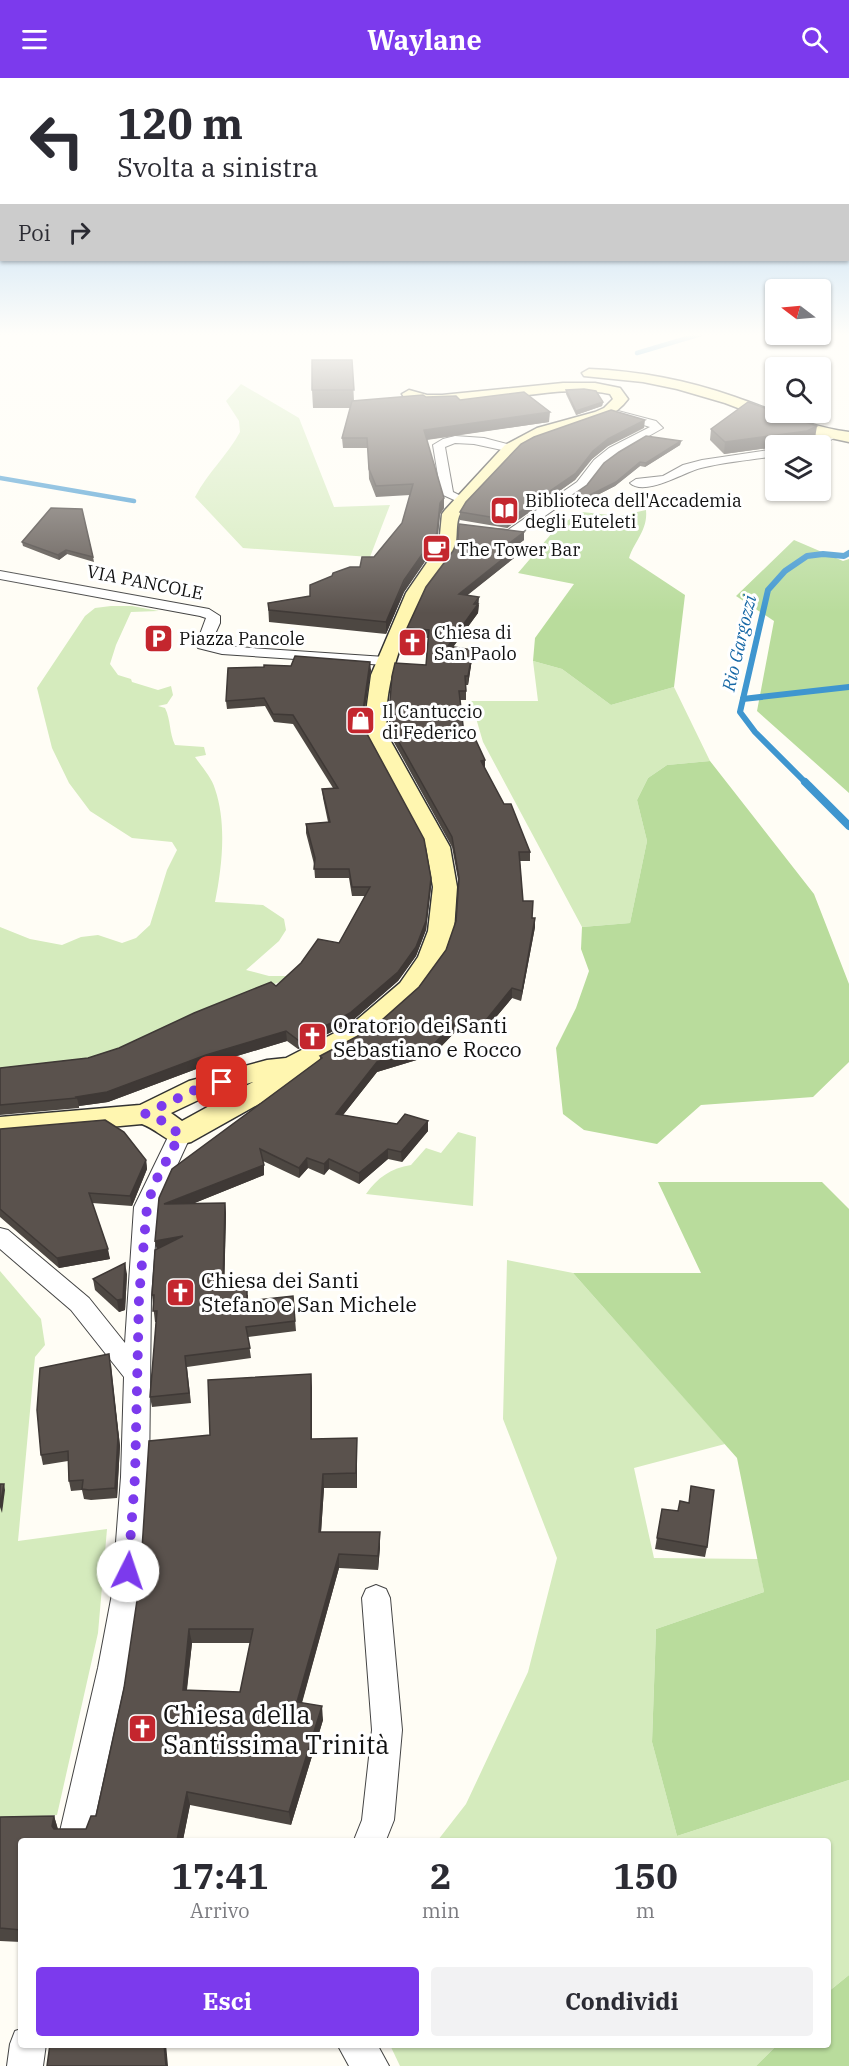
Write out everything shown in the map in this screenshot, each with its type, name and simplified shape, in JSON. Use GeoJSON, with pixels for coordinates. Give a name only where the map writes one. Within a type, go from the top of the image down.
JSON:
{"type":"FeatureCollection","features":[{"type":"Feature","properties":{"kind":"street"},"geometry":{"type":"LineString","coordinates":[[74,1838],[113,1668],[126,1594],[135,1477],[139,1297],[147,1207],[154,1184],[180,1135],[272,1084],[293,1066],[362,1030],[400,996],[431,958],[441,931],[445,887],[438,847],[378,738],[375,727],[376,706],[385,661],[415,593],[445,551],[460,524],[464,500],[511,448],[536,434],[559,427]]}},
{"type":"Feature","properties":{"kind":"street"},"geometry":{"type":"LineString","coordinates":[[460,524],[510,534],[581,485],[598,463],[613,451],[656,427]]}},
{"type":"Feature","properties":{"kind":"street"},"geometry":{"type":"LineString","coordinates":[[800,427],[849,437]]}},
{"type":"Feature","properties":{"kind":"street"},"geometry":{"type":"LineString","coordinates":[[464,500],[447,494],[439,445],[449,441],[476,441],[511,448]]}},
{"type":"Feature","properties":{"kind":"street"},"geometry":{"type":"LineString","coordinates":[[636,483],[666,479],[687,468],[702,464],[765,454]]}},
{"type":"Feature","properties":{"kind":"street","name":"VIA PANCOLE"},"geometry":{"type":"LineString","coordinates":[[0,575],[204,612],[213,616],[213,623],[203,645],[222,650],[385,661]]}},
{"type":"Feature","properties":{"kind":"street"},"geometry":{"type":"LineString","coordinates":[[0,1126],[145,1114],[199,1088],[267,1069],[293,1066]]}},
{"type":"Feature","properties":{"kind":"street"},"geometry":{"type":"LineString","coordinates":[[145,1114],[165,1122],[180,1135]]}},
{"type":"Feature","properties":{"kind":"street"},"geometry":{"type":"LineString","coordinates":[[0,1236],[80,1304],[138,1376]]}},
{"type":"Feature","properties":{"kind":"street"},"geometry":{"type":"LineString","coordinates":[[371,1838],[378,1820],[387,1730],[376,1598]]}},
{"type":"Feature","properties":{"kind":"street"},"geometry":{"type":"LineString","coordinates":[[25,2066],[27,2048]]}},
{"type":"Feature","properties":{"kind":"street"},"geometry":{"type":"LineString","coordinates":[[357,2048],[371,2066]]}},
{"type":"Feature","properties":{"kind":"green space"},"geometry":{"type":"Polygon","coordinates":[[[240,427],[302,427],[334,507],[390,505],[370,557],[243,548],[195,497],[240,432],[240,427]]]}},
{"type":"Feature","properties":{"kind":"green space"},"geometry":{"type":"Polygon","coordinates":[[[646,510],[643,529],[629,558],[685,595],[674,687],[611,705],[562,669],[533,661],[535,638],[574,584],[518,573],[558,526],[582,512],[619,516],[646,510]]]}},
{"type":"Feature","properties":{"kind":"green space"},"geometry":{"type":"Polygon","coordinates":[[[794,540],[843,561],[849,559],[849,793],[757,711],[774,621],[736,596],[794,540]]]}},
{"type":"Feature","properties":{"kind":"green space"},"geometry":{"type":"Polygon","coordinates":[[[132,606],[159,611],[131,612],[110,664],[118,675],[131,679],[132,682],[158,690],[171,686],[173,695],[167,704],[158,706],[165,708],[175,745],[204,747],[206,755],[195,757],[212,781],[219,802],[222,846],[215,902],[263,905],[284,919],[286,930],[279,941],[246,970],[269,976],[293,976],[92,1064],[0,1072],[0,927],[30,939],[62,945],[81,937],[98,935],[122,943],[136,938],[150,925],[167,870],[177,850],[172,842],[132,838],[90,811],[69,783],[52,748],[37,688],[85,616],[95,608],[132,606]]]}},
{"type":"Feature","properties":{"kind":"green space"},"geometry":{"type":"Polygon","coordinates":[[[533,661],[562,669],[611,705],[674,687],[710,761],[667,765],[648,778],[637,800],[647,841],[630,923],[582,927],[483,742],[471,701],[538,701],[533,661]]]}},
{"type":"Feature","properties":{"kind":"green space"},"geometry":{"type":"Polygon","coordinates":[[[710,761],[814,894],[849,984],[849,1062],[813,1097],[701,1105],[657,1144],[584,1130],[563,1114],[556,1048],[576,1008],[589,971],[581,949],[582,927],[630,923],[647,841],[637,800],[648,778],[667,765],[710,761]]]}},
{"type":"Feature","properties":{"kind":"green space"},"geometry":{"type":"Polygon","coordinates":[[[458,1132],[476,1137],[473,1206],[366,1194],[385,1175],[411,1165],[426,1148],[441,1153],[458,1132]]]}},
{"type":"Feature","properties":{"kind":"green space"},"geometry":{"type":"Polygon","coordinates":[[[658,1182],[822,1182],[849,1209],[849,1780],[677,1836],[652,1742],[656,1629],[764,1592],[737,1458],[573,1273],[701,1273],[658,1182]]]}},
{"type":"Feature","properties":{"kind":"green space"},"geometry":{"type":"Polygon","coordinates":[[[507,1260],[573,1273],[725,1444],[634,1468],[654,1558],[758,1559],[764,1592],[656,1629],[652,1742],[677,1836],[849,1780],[849,1975],[831,1990],[831,1838],[440,1838],[466,1804],[528,1672],[557,1558],[503,1419],[507,1260]]]}},
{"type":"Feature","properties":{"kind":"green space"},"geometry":{"type":"Polygon","coordinates":[[[0,1271],[41,1319],[45,1345],[35,1357],[18,1541],[107,1529],[98,1633],[57,1815],[0,1819],[0,1271]]]}},
{"type":"Feature","properties":{"kind":"green space"},"geometry":{"type":"Polygon","coordinates":[[[849,1975],[849,2066],[756,2066],[774,2048],[831,2048],[831,1990],[849,1975]]]}},
{"type":"Feature","properties":{"kind":"green space"},"geometry":{"type":"Polygon","coordinates":[[[391,2048],[774,2048],[756,2066],[400,2066],[391,2048]]]}},
{"type":"Feature","properties":{"kind":"building"},"geometry":{"type":"Polygon","coordinates":[[[345,427],[447,427],[424,430],[444,498],[440,503],[437,533],[404,580],[386,622],[269,610],[268,603],[310,596],[310,585],[332,576],[333,573],[350,567],[360,567],[362,557],[374,557],[402,523],[413,484],[376,486],[369,469],[367,438],[342,438],[345,427]]]}},
{"type":"Feature","properties":{"kind":"building"},"geometry":{"type":"Polygon","coordinates":[[[563,427],[632,427],[608,439],[593,451],[576,473],[508,520],[460,512],[466,502],[521,444],[563,427]]]}},
{"type":"Feature","properties":{"kind":"building"},"geometry":{"type":"Polygon","coordinates":[[[714,427],[815,427],[807,431],[725,442],[711,429],[714,427]]]}},
{"type":"Feature","properties":{"kind":"building"},"geometry":{"type":"Polygon","coordinates":[[[646,436],[681,441],[646,463],[640,462],[616,482],[572,504],[564,501],[587,485],[604,463],[646,436]]]}},
{"type":"Feature","properties":{"kind":"building"},"geometry":{"type":"Polygon","coordinates":[[[51,508],[82,509],[93,557],[66,550],[58,555],[22,542],[51,508]]]}},
{"type":"Feature","properties":{"kind":"building"},"geometry":{"type":"Polygon","coordinates":[[[459,524],[524,532],[503,548],[514,550],[459,594],[479,597],[474,604],[478,604],[448,646],[473,650],[468,676],[465,676],[466,691],[459,691],[464,734],[473,734],[485,760],[481,761],[504,804],[511,804],[530,852],[519,852],[523,901],[533,901],[532,918],[535,918],[522,991],[512,988],[482,1025],[467,1020],[465,1023],[457,1020],[433,1045],[377,1062],[336,1114],[397,1124],[405,1114],[428,1121],[401,1152],[388,1149],[359,1173],[329,1159],[324,1164],[307,1158],[299,1168],[260,1149],[264,1165],[164,1204],[225,1203],[223,1286],[247,1284],[247,1301],[293,1296],[295,1321],[246,1327],[250,1348],[185,1356],[189,1393],[150,1397],[157,1311],[153,1311],[154,1295],[152,1295],[155,1250],[183,1236],[155,1241],[159,1198],[172,1169],[322,1058],[320,1056],[373,1028],[419,987],[446,950],[456,921],[459,878],[452,837],[391,728],[389,713],[395,663],[426,665],[429,630],[407,628],[426,587],[453,551],[458,539],[459,524]]]}},
{"type":"Feature","properties":{"kind":"building"},"geometry":{"type":"Polygon","coordinates":[[[295,656],[370,662],[362,718],[365,730],[424,839],[431,878],[426,921],[416,947],[398,972],[350,1013],[298,1040],[286,1031],[206,1055],[107,1092],[77,1098],[0,1105],[0,1068],[88,1058],[119,1048],[194,1013],[271,982],[276,986],[301,963],[318,939],[339,943],[370,887],[352,887],[349,869],[314,869],[315,858],[306,824],[330,822],[322,789],[338,788],[293,715],[273,714],[264,698],[226,701],[228,668],[264,667],[264,665],[291,666],[295,656]]]}},
{"type":"Feature","properties":{"kind":"building"},"geometry":{"type":"Polygon","coordinates":[[[105,1120],[124,1132],[146,1160],[130,1196],[89,1193],[108,1249],[57,1258],[0,1209],[0,1129],[105,1120]]]}},
{"type":"Feature","properties":{"kind":"building"},"geometry":{"type":"Polygon","coordinates":[[[125,1263],[123,1299],[117,1300],[93,1279],[125,1263]]]}},
{"type":"Feature","properties":{"kind":"building"},"geometry":{"type":"Polygon","coordinates":[[[109,1354],[118,1437],[115,1488],[82,1489],[83,1480],[69,1481],[68,1451],[41,1455],[37,1410],[40,1368],[109,1354]]]}},
{"type":"Feature","properties":{"kind":"building"},"geometry":{"type":"Polygon","coordinates":[[[311,1374],[311,1439],[357,1438],[356,1473],[323,1474],[319,1532],[380,1532],[378,1556],[339,1554],[297,1702],[322,1706],[289,1812],[187,1792],[177,1838],[18,1838],[18,1930],[0,1928],[0,1817],[54,1816],[52,1826],[54,1829],[86,1829],[91,1816],[96,1816],[124,1688],[140,1580],[149,1441],[210,1435],[208,1380],[311,1374]],[[189,1629],[183,1690],[240,1692],[253,1629],[189,1629]]]}},
{"type":"Feature","properties":{"kind":"building"},"geometry":{"type":"Polygon","coordinates":[[[0,1484],[4,1484],[0,1507],[0,1484]]]}},
{"type":"Feature","properties":{"kind":"building"},"geometry":{"type":"Polygon","coordinates":[[[691,1486],[714,1490],[707,1547],[657,1538],[662,1509],[678,1511],[680,1501],[689,1503],[691,1486]]]}},
{"type":"Feature","properties":{"kind":"building"},"geometry":{"type":"Polygon","coordinates":[[[49,2048],[164,2048],[166,2066],[47,2066],[49,2048]]]}},
{"type":"Feature","properties":{"kind":"waterway"},"geometry":{"type":"LineString","coordinates":[[0,478],[134,501]]}},
{"type":"Feature","properties":{"kind":"waterway","name":"Rio Gargozzi"},"geometry":{"type":"LineString","coordinates":[[849,553],[844,556],[823,554],[807,556],[785,571],[768,590],[740,712],[755,732],[849,826]]}},
{"type":"Feature","properties":{"kind":"waterway"},"geometry":{"type":"LineString","coordinates":[[743,699],[849,687]]}},
{"type":"Feature","properties":{"kind":"place","name":"Biblioteca dell'Accademia degli Euteleti"},"geometry":{"type":"Point","coordinates":[504,510]}},
{"type":"Feature","properties":{"kind":"place","name":"The Tower Bar"},"geometry":{"type":"Point","coordinates":[436,549]}},
{"type":"Feature","properties":{"kind":"place","name":"Piazza Pancole"},"geometry":{"type":"Point","coordinates":[158,638]}},
{"type":"Feature","properties":{"kind":"place","name":"Chiesa di San Paolo"},"geometry":{"type":"Point","coordinates":[413,642]}},
{"type":"Feature","properties":{"kind":"place","name":"Il Cantuccio di Federico"},"geometry":{"type":"Point","coordinates":[361,721]}},
{"type":"Feature","properties":{"kind":"place","name":"Oratorio dei Santi Sebastiano e Rocco"},"geometry":{"type":"Point","coordinates":[312,1037]}},
{"type":"Feature","properties":{"kind":"place","name":"Chiesa dei Santi Stefano e San Michele"},"geometry":{"type":"Point","coordinates":[180,1292]}},
{"type":"Feature","properties":{"kind":"place","name":"Chiesa della Santissima Trinità"},"geometry":{"type":"Point","coordinates":[142,1729]}},
{"type":"Feature","properties":{"kind":"route"},"geometry":{"type":"LineString","coordinates":[[128,1571],[135,1477],[139,1297],[147,1207],[154,1184],[180,1135],[165,1122],[145,1114],[199,1088],[222,1082]]}}]}
